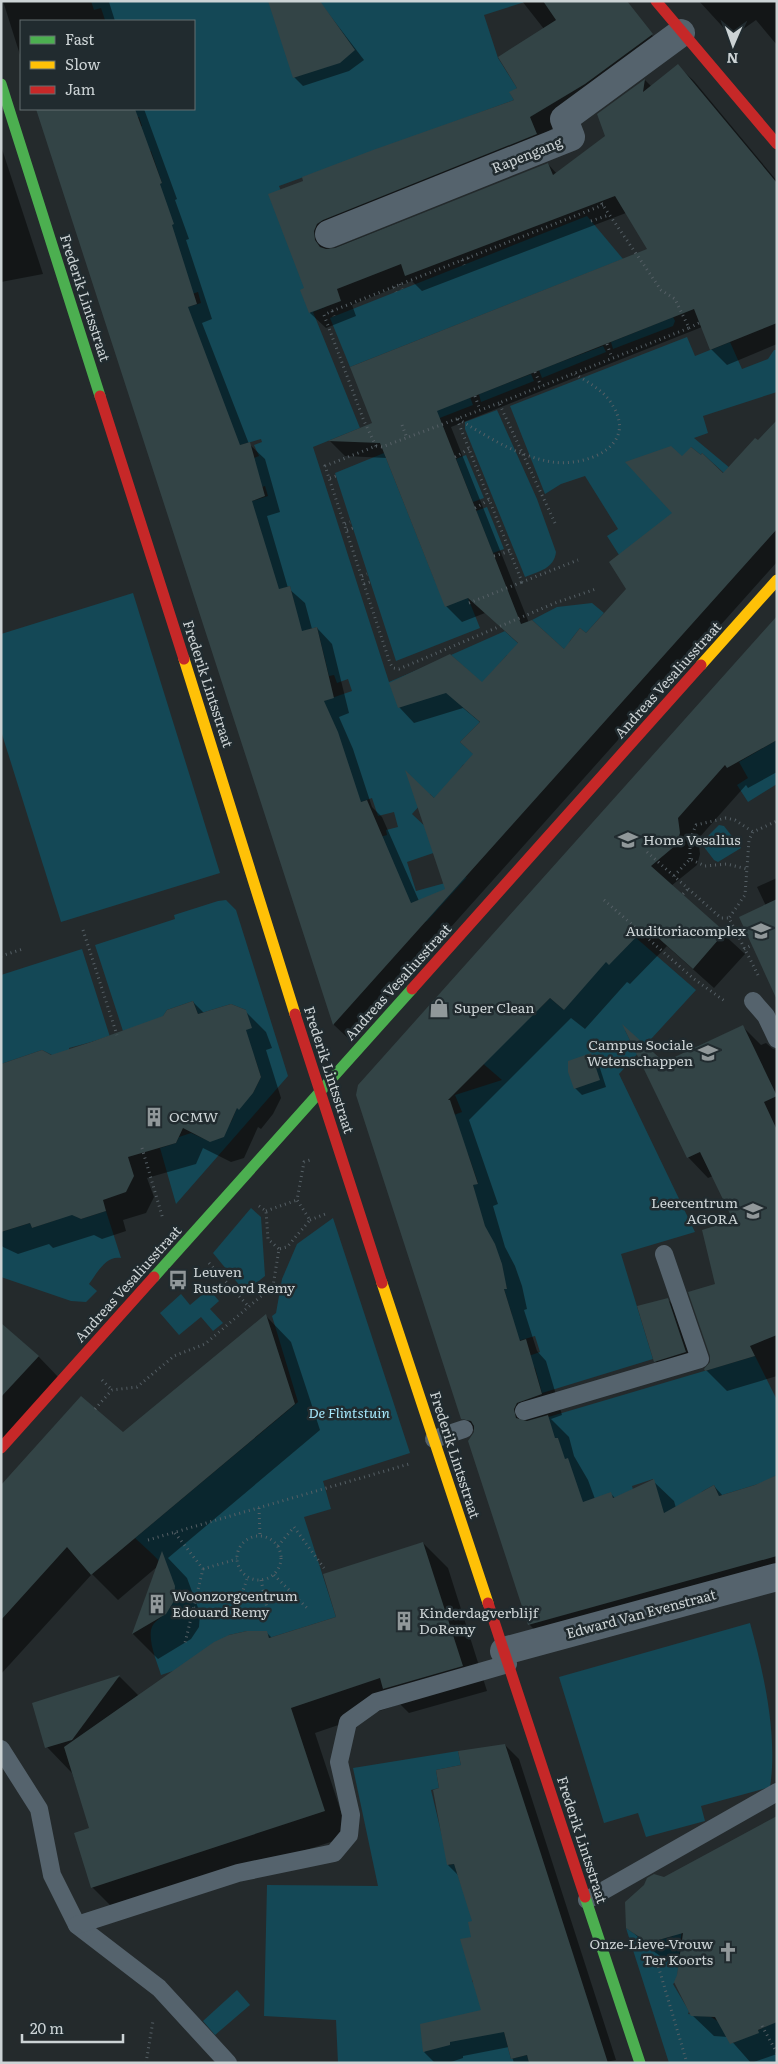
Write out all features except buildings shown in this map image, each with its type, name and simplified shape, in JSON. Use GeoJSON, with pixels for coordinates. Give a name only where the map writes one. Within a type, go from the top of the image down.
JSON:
{"type":"FeatureCollection","features":[{"type":"Feature","properties":{"kind":"street"},"geometry":{"type":"LineString","coordinates":[[656,1],[681,33],[777,144]]}},
{"type":"Feature","properties":{"kind":"street","name":"Rapengang"},"geometry":{"type":"LineString","coordinates":[[329,234],[571,137],[564,119],[681,33]]}},
{"type":"Feature","properties":{"kind":"street","name":"Frederik Lintsstraat"},"geometry":{"type":"LineString","coordinates":[[1,84],[7,119],[253,876],[319,1092],[640,2063]]}},
{"type":"Feature","properties":{"kind":"street","name":"Andreas Vesaliusstraat"},"geometry":{"type":"LineString","coordinates":[[1,1448],[777,580]]}},
{"type":"Feature","properties":{"kind":"street","name":"Edward Van Evenstraat"},"geometry":{"type":"LineString","coordinates":[[506,1657],[777,1577]]}},
{"type":"Feature","properties":{"kind":"lane"},"geometry":{"type":"LineString","coordinates":[[753,1001],[766,1016],[777,1039]]}},
{"type":"Feature","properties":{"kind":"lane"},"geometry":{"type":"LineString","coordinates":[[524,1412],[700,1359],[664,1254]]}},
{"type":"Feature","properties":{"kind":"lane"},"geometry":{"type":"LineString","coordinates":[[437,1447],[464,1429]]}},
{"type":"Feature","properties":{"kind":"lane"},"geometry":{"type":"LineString","coordinates":[[77,1925],[238,1873],[334,1853],[349,1835],[351,1815],[339,1762],[348,1722],[376,1702],[506,1657]]}},
{"type":"Feature","properties":{"kind":"lane"},"geometry":{"type":"LineString","coordinates":[[1,1749],[39,1809],[52,1875],[77,1925],[159,1988],[228,2063]]}},
{"type":"Feature","properties":{"kind":"lane"},"geometry":{"type":"LineString","coordinates":[[586,1900],[777,1792]]}},
{"type":"Feature","properties":{"kind":"path"},"geometry":{"type":"LineString","coordinates":[[376,446],[324,316],[332,311],[400,284],[537,233],[602,203],[661,290],[675,299],[689,328]]}},
{"type":"Feature","properties":{"kind":"path"},"geometry":{"type":"LineString","coordinates":[[592,221],[609,215]]}},
{"type":"Feature","properties":{"kind":"path"},"geometry":{"type":"LineString","coordinates":[[468,258],[470,262]]}},
{"type":"Feature","properties":{"kind":"path"},"geometry":{"type":"LineString","coordinates":[[462,260],[464,265]]}},
{"type":"Feature","properties":{"kind":"path"},"geometry":{"type":"LineString","coordinates":[[400,284],[402,289]]}},
{"type":"Feature","properties":{"kind":"path"},"geometry":{"type":"LineString","coordinates":[[394,287],[396,292]]}},
{"type":"Feature","properties":{"kind":"path"},"geometry":{"type":"LineString","coordinates":[[332,311],[334,316]]}},
{"type":"Feature","properties":{"kind":"path"},"geometry":{"type":"LineString","coordinates":[[596,589],[555,603],[398,669],[393,668],[326,466],[376,446],[382,448],[576,374],[699,324]]}},
{"type":"Feature","properties":{"kind":"path"},"geometry":{"type":"LineString","coordinates":[[606,344],[612,358]]}},
{"type":"Feature","properties":{"kind":"path"},"geometry":{"type":"LineString","coordinates":[[535,372],[541,386]]}},
{"type":"Feature","properties":{"kind":"path"},"geometry":{"type":"LineString","coordinates":[[457,419],[524,456],[554,462],[580,462],[600,456],[615,442],[619,418],[613,405],[599,390],[576,374]]}},
{"type":"Feature","properties":{"kind":"path"},"geometry":{"type":"LineString","coordinates":[[474,396],[480,410]]}},
{"type":"Feature","properties":{"kind":"path"},"geometry":{"type":"LineString","coordinates":[[499,403],[555,523]]}},
{"type":"Feature","properties":{"kind":"path"},"geometry":{"type":"LineString","coordinates":[[457,419],[522,582]]}},
{"type":"Feature","properties":{"kind":"path"},"geometry":{"type":"LineString","coordinates":[[402,425],[407,438]]}},
{"type":"Feature","properties":{"kind":"path"},"geometry":{"type":"LineString","coordinates":[[455,455],[469,449]]}},
{"type":"Feature","properties":{"kind":"path"},"geometry":{"type":"LineString","coordinates":[[330,478],[336,476]]}},
{"type":"Feature","properties":{"kind":"path"},"geometry":{"type":"LineString","coordinates":[[475,506],[490,500]]}},
{"type":"Feature","properties":{"kind":"path"},"geometry":{"type":"LineString","coordinates":[[344,524],[350,522]]}},
{"type":"Feature","properties":{"kind":"path"},"geometry":{"type":"LineString","coordinates":[[347,530],[353,528]]}},
{"type":"Feature","properties":{"kind":"path"},"geometry":{"type":"LineString","coordinates":[[496,557],[510,551]]}},
{"type":"Feature","properties":{"kind":"path"},"geometry":{"type":"LineString","coordinates":[[470,602],[578,560]]}},
{"type":"Feature","properties":{"kind":"path"},"geometry":{"type":"LineString","coordinates":[[362,576],[368,574]]}},
{"type":"Feature","properties":{"kind":"path"},"geometry":{"type":"LineString","coordinates":[[364,584],[370,582]]}},
{"type":"Feature","properties":{"kind":"path"},"geometry":{"type":"LineString","coordinates":[[380,633],[386,631]]}},
{"type":"Feature","properties":{"kind":"path"},"geometry":{"type":"LineString","coordinates":[[674,876],[690,860],[690,840],[696,825],[726,818],[735,820],[753,832]]}},
{"type":"Feature","properties":{"kind":"path"},"geometry":{"type":"LineString","coordinates":[[729,918],[745,895],[749,840],[753,832],[777,821]]}},
{"type":"Feature","properties":{"kind":"path"},"geometry":{"type":"LineString","coordinates":[[647,852],[721,918],[729,918]]}},
{"type":"Feature","properties":{"kind":"path"},"geometry":{"type":"LineString","coordinates":[[690,860],[705,866],[727,864],[747,869]]}},
{"type":"Feature","properties":{"kind":"path"},"geometry":{"type":"LineString","coordinates":[[683,894],[688,889]]}},
{"type":"Feature","properties":{"kind":"path"},"geometry":{"type":"LineString","coordinates":[[604,900],[694,979],[732,1007],[753,1001]]}},
{"type":"Feature","properties":{"kind":"path"},"geometry":{"type":"LineString","coordinates":[[729,918],[761,979]]}},
{"type":"Feature","properties":{"kind":"path"},"geometry":{"type":"LineString","coordinates":[[83,930],[117,1035]]}},
{"type":"Feature","properties":{"kind":"path"},"geometry":{"type":"LineString","coordinates":[[744,949],[752,945]]}},
{"type":"Feature","properties":{"kind":"path"},"geometry":{"type":"LineString","coordinates":[[1,956],[22,949]]}},
{"type":"Feature","properties":{"kind":"path"},"geometry":{"type":"LineString","coordinates":[[142,1148],[164,1221]]}},
{"type":"Feature","properties":{"kind":"path"},"geometry":{"type":"LineString","coordinates":[[279,1249],[287,1247],[310,1220],[297,1200],[304,1162],[339,1150]]}},
{"type":"Feature","properties":{"kind":"path"},"geometry":{"type":"LineString","coordinates":[[235,1187],[266,1211],[268,1239],[279,1249]]}},
{"type":"Feature","properties":{"kind":"path"},"geometry":{"type":"LineString","coordinates":[[266,1211],[297,1200]]}},
{"type":"Feature","properties":{"kind":"path"},"geometry":{"type":"LineString","coordinates":[[188,1240],[249,1307]]}},
{"type":"Feature","properties":{"kind":"path"},"geometry":{"type":"LineString","coordinates":[[95,1409],[112,1390],[137,1387],[174,1356],[205,1344],[249,1307],[272,1286],[279,1249]]}},
{"type":"Feature","properties":{"kind":"path"},"geometry":{"type":"LineString","coordinates":[[148,1540],[259,1508],[437,1447]]}},
{"type":"Feature","properties":{"kind":"path"},"geometry":{"type":"LineString","coordinates":[[259,1508],[260,1536]]}},
{"type":"Feature","properties":{"kind":"path"},"geometry":{"type":"LineString","coordinates":[[278,1546],[294,1527],[324,1568]]}},
{"type":"Feature","properties":{"kind":"path"},"geometry":{"type":"LineString","coordinates":[[174,1533],[203,1569]]}},
{"type":"Feature","properties":{"kind":"path"},"geometry":{"type":"LineString","coordinates":[[260,1536],[274,1541],[278,1546],[281,1561],[274,1574],[261,1580],[242,1572],[237,1559],[238,1552],[245,1540],[260,1536]]}},
{"type":"Feature","properties":{"kind":"path"},"geometry":{"type":"LineString","coordinates":[[203,1569],[237,1559]]}},
{"type":"Feature","properties":{"kind":"path"},"geometry":{"type":"LineString","coordinates":[[185,1643],[203,1569]]}},
{"type":"Feature","properties":{"kind":"path"},"geometry":{"type":"LineString","coordinates":[[274,1574],[307,1608]]}},
{"type":"Feature","properties":{"kind":"path"},"geometry":{"type":"LineString","coordinates":[[194,1608],[234,1617],[248,1576]]}},
{"type":"Feature","properties":{"kind":"path"},"geometry":{"type":"LineString","coordinates":[[261,1580],[268,1613]]}},
{"type":"Feature","properties":{"kind":"path"},"geometry":{"type":"LineString","coordinates":[[657,1962],[687,2063]]}},
{"type":"Feature","properties":{"kind":"path"},"geometry":{"type":"LineString","coordinates":[[146,2063],[159,1988]]}},
{"type":"Feature","properties":{"kind":"path"},"geometry":{"type":"LineString","coordinates":[[762,2026],[777,2053]]}},
{"type":"Feature","properties":{"kind":"green space"},"geometry":{"type":"Polygon","coordinates":[[[91,1],[528,1],[484,15],[498,58],[517,88],[510,93],[514,100],[279,186],[325,307],[313,312],[360,428],[313,447],[389,682],[431,664],[480,722],[460,742],[477,757],[463,765],[436,800],[430,794],[412,814],[448,848],[407,862],[416,891],[467,877],[427,921],[357,943],[366,841],[387,835],[386,830],[398,827],[394,812],[378,816],[372,798],[350,806],[320,702],[352,691],[348,679],[337,683],[334,675],[329,676],[317,627],[301,632],[253,621],[295,606],[290,586],[275,591],[259,523],[240,505],[268,496],[265,486],[239,495],[230,468],[259,456],[254,445],[262,442],[261,439],[237,446],[178,310],[201,303],[198,292],[174,300],[123,197],[162,183],[151,151],[147,152],[133,129],[142,126],[139,117],[120,122],[117,110],[195,110],[195,20],[105,20],[101,8],[94,10],[91,1]]]}},
{"type":"Feature","properties":{"kind":"green space"},"geometry":{"type":"Polygon","coordinates":[[[587,216],[623,259],[350,367],[330,318],[587,216]]]}},
{"type":"Feature","properties":{"kind":"green space"},"geometry":{"type":"Polygon","coordinates":[[[673,317],[675,321],[673,326],[613,349],[611,342],[673,317]]]}},
{"type":"Feature","properties":{"kind":"green space"},"geometry":{"type":"Polygon","coordinates":[[[687,337],[695,356],[730,342],[742,369],[768,359],[774,350],[777,350],[777,392],[703,416],[708,433],[694,438],[755,489],[749,496],[702,453],[701,455],[691,447],[675,510],[633,577],[607,536],[618,529],[585,476],[561,484],[545,494],[510,406],[687,337]]]}},
{"type":"Feature","properties":{"kind":"green space"},"geometry":{"type":"Polygon","coordinates":[[[603,346],[606,352],[542,378],[539,370],[603,346]]]}},
{"type":"Feature","properties":{"kind":"green space"},"geometry":{"type":"Polygon","coordinates":[[[531,374],[534,381],[481,402],[479,394],[531,374]]]}},
{"type":"Feature","properties":{"kind":"green space"},"geometry":{"type":"Polygon","coordinates":[[[470,397],[473,405],[409,430],[406,423],[470,397]]]}},
{"type":"Feature","properties":{"kind":"green space"},"geometry":{"type":"Polygon","coordinates":[[[497,410],[537,499],[556,552],[555,558],[549,566],[525,577],[465,429],[465,422],[497,410]]]}},
{"type":"Feature","properties":{"kind":"green space"},"geometry":{"type":"Polygon","coordinates":[[[384,453],[435,581],[468,598],[480,628],[396,661],[335,473],[384,453]]]}},
{"type":"Feature","properties":{"kind":"green space"},"geometry":{"type":"Polygon","coordinates":[[[466,455],[484,498],[473,502],[456,459],[466,455]]]}},
{"type":"Feature","properties":{"kind":"green space"},"geometry":{"type":"Polygon","coordinates":[[[487,507],[504,549],[493,553],[476,511],[487,507]]]}},
{"type":"Feature","properties":{"kind":"green space"},"geometry":{"type":"Polygon","coordinates":[[[133,593],[220,873],[61,922],[1,731],[1,634],[133,593]]]}},
{"type":"Feature","properties":{"kind":"green space"},"geometry":{"type":"Polygon","coordinates":[[[592,603],[604,613],[586,633],[580,628],[570,641],[566,651],[532,620],[557,607],[592,603]]]}},
{"type":"Feature","properties":{"kind":"green space"},"geometry":{"type":"Polygon","coordinates":[[[505,631],[550,672],[507,655],[500,663],[515,713],[451,655],[505,631]]]}},
{"type":"Feature","properties":{"kind":"green space"},"geometry":{"type":"Polygon","coordinates":[[[777,740],[777,784],[748,802],[737,785],[748,778],[739,762],[777,740]]]}},
{"type":"Feature","properties":{"kind":"green space"},"geometry":{"type":"Polygon","coordinates":[[[719,825],[724,826],[741,848],[718,862],[714,860],[701,843],[719,825]]]}},
{"type":"Feature","properties":{"kind":"green space"},"geometry":{"type":"Polygon","coordinates":[[[226,900],[236,910],[288,1076],[176,1204],[160,1148],[176,1143],[179,1137],[191,1133],[207,1140],[221,1138],[232,1120],[241,1097],[253,1093],[261,1077],[255,1058],[242,1037],[246,1010],[231,1004],[198,1014],[193,1001],[167,1010],[160,1021],[123,1031],[95,945],[175,919],[174,915],[226,900]]]}},
{"type":"Feature","properties":{"kind":"green space"},"geometry":{"type":"Polygon","coordinates":[[[627,930],[696,990],[619,1074],[695,1232],[621,1254],[653,1359],[542,1393],[535,1368],[520,1359],[540,1352],[535,1336],[518,1341],[503,1318],[512,1315],[504,1289],[507,1288],[479,1215],[473,1185],[478,1183],[468,1154],[443,1119],[462,1112],[455,1095],[502,1080],[480,1061],[530,1001],[539,1009],[550,998],[564,1010],[595,952],[609,964],[627,930]]]}},
{"type":"Feature","properties":{"kind":"green space"},"geometry":{"type":"Polygon","coordinates":[[[82,949],[110,1037],[69,1048],[70,1055],[58,1058],[42,1050],[1,1064],[1,975],[82,949]]]}},
{"type":"Feature","properties":{"kind":"green space"},"geometry":{"type":"Polygon","coordinates":[[[251,1208],[261,1217],[265,1276],[245,1292],[213,1253],[251,1208]]]}},
{"type":"Feature","properties":{"kind":"green space"},"geometry":{"type":"Polygon","coordinates":[[[65,1211],[81,1219],[106,1211],[121,1258],[111,1259],[99,1270],[89,1284],[97,1291],[86,1302],[71,1301],[1,1277],[1,1232],[30,1223],[32,1228],[56,1220],[65,1211]]]}},
{"type":"Feature","properties":{"kind":"green space","name":"De Flintstuin"},"geometry":{"type":"Polygon","coordinates":[[[333,1218],[410,1453],[323,1481],[331,1509],[304,1517],[336,1617],[269,1638],[266,1631],[247,1631],[229,1635],[203,1661],[161,1675],[152,1647],[151,1630],[154,1624],[168,1610],[173,1600],[174,1589],[172,1580],[166,1570],[135,1538],[298,1402],[272,1316],[276,1313],[282,1279],[297,1244],[333,1218]]]}},
{"type":"Feature","properties":{"kind":"green space"},"geometry":{"type":"Polygon","coordinates":[[[209,1289],[219,1301],[210,1309],[223,1323],[213,1331],[201,1317],[179,1335],[160,1313],[181,1294],[190,1305],[209,1289]]]}},
{"type":"Feature","properties":{"kind":"green space"},"geometry":{"type":"Polygon","coordinates":[[[755,1356],[777,1400],[777,1475],[765,1482],[719,1496],[714,1485],[703,1491],[667,1523],[653,1479],[632,1486],[643,1523],[584,1531],[558,1438],[535,1445],[528,1423],[755,1356]]]}},
{"type":"Feature","properties":{"kind":"green space"},"geometry":{"type":"Polygon","coordinates":[[[750,1623],[765,1684],[771,1726],[772,1767],[770,1787],[701,1806],[705,1821],[646,1837],[638,1813],[604,1823],[559,1677],[750,1623]]]}},
{"type":"Feature","properties":{"kind":"green space"},"geometry":{"type":"Polygon","coordinates":[[[458,1751],[461,1765],[436,1770],[439,1788],[431,1790],[449,1865],[454,1864],[478,1934],[472,1981],[504,2032],[511,2059],[527,2055],[529,2063],[338,2063],[336,2020],[264,2016],[267,1885],[378,1886],[353,1768],[458,1751]]]}},
{"type":"Feature","properties":{"kind":"green space"},"geometry":{"type":"Polygon","coordinates":[[[683,1916],[677,1980],[673,1984],[689,2011],[688,2014],[711,2017],[719,2022],[733,2043],[777,2021],[777,2063],[669,2063],[626,1928],[648,1943],[673,1936],[683,1916]]]}},
{"type":"Feature","properties":{"kind":"green space"},"geometry":{"type":"Polygon","coordinates":[[[237,1990],[250,2005],[215,2035],[203,2021],[237,1990]]]}},
{"type":"Feature","properties":{"kind":"traffic: fast"},"geometry":{"type":"LineString","coordinates":[[1,84],[100,396]]}},
{"type":"Feature","properties":{"kind":"traffic: fast"},"geometry":{"type":"LineString","coordinates":[[154,1277],[412,989]]}},
{"type":"Feature","properties":{"kind":"traffic: fast"},"geometry":{"type":"LineString","coordinates":[[585,1897],[640,2063]]}},
{"type":"Feature","properties":{"kind":"traffic: slow"},"geometry":{"type":"LineString","coordinates":[[701,665],[777,580]]}},
{"type":"Feature","properties":{"kind":"traffic: slow"},"geometry":{"type":"LineString","coordinates":[[184,659],[295,1014]]}},
{"type":"Feature","properties":{"kind":"traffic: slow"},"geometry":{"type":"LineString","coordinates":[[382,1283],[488,1603]]}},
{"type":"Feature","properties":{"kind":"traffic: jam"},"geometry":{"type":"LineString","coordinates":[[656,1],[777,144]]}},
{"type":"Feature","properties":{"kind":"traffic: jam"},"geometry":{"type":"LineString","coordinates":[[100,396],[184,659]]}},
{"type":"Feature","properties":{"kind":"traffic: jam"},"geometry":{"type":"LineString","coordinates":[[412,989],[701,665]]}},
{"type":"Feature","properties":{"kind":"traffic: jam"},"geometry":{"type":"LineString","coordinates":[[295,1014],[382,1283]]}},
{"type":"Feature","properties":{"kind":"traffic: jam"},"geometry":{"type":"LineString","coordinates":[[1,1448],[154,1277]]}},
{"type":"Feature","properties":{"kind":"traffic: jam"},"geometry":{"type":"LineString","coordinates":[[488,1603],[585,1897]]}},
{"type":"Feature","properties":{"kind":"place","name":"Home Vesalius"},"geometry":{"type":"Point","coordinates":[628,840]}},
{"type":"Feature","properties":{"kind":"place","name":"Auditoriacomplex"},"geometry":{"type":"Point","coordinates":[761,931]}},
{"type":"Feature","properties":{"kind":"place","name":"Super Clean"},"geometry":{"type":"Point","coordinates":[439,1008]}},
{"type":"Feature","properties":{"kind":"place","name":"Campus Sociale Wetenschappen"},"geometry":{"type":"Point","coordinates":[708,1053]}},
{"type":"Feature","properties":{"kind":"place","name":"OCMW"},"geometry":{"type":"Point","coordinates":[154,1117]}},
{"type":"Feature","properties":{"kind":"place","name":"Leercentrum AGORA"},"geometry":{"type":"Point","coordinates":[753,1211]}},
{"type":"Feature","properties":{"kind":"place","name":"Leuven Rustoord Remy"},"geometry":{"type":"Point","coordinates":[178,1280]}},
{"type":"Feature","properties":{"kind":"place","name":"Woonzorgcentrum Edouard Remy"},"geometry":{"type":"Point","coordinates":[157,1604]}},
{"type":"Feature","properties":{"kind":"place","name":"Kinderdagverblijf DoRemy"},"geometry":{"type":"Point","coordinates":[404,1621]}},
{"type":"Feature","properties":{"kind":"place","name":"Onze-Lieve-Vrouw Ter Koorts"},"geometry":{"type":"Point","coordinates":[728,1952]}}]}
